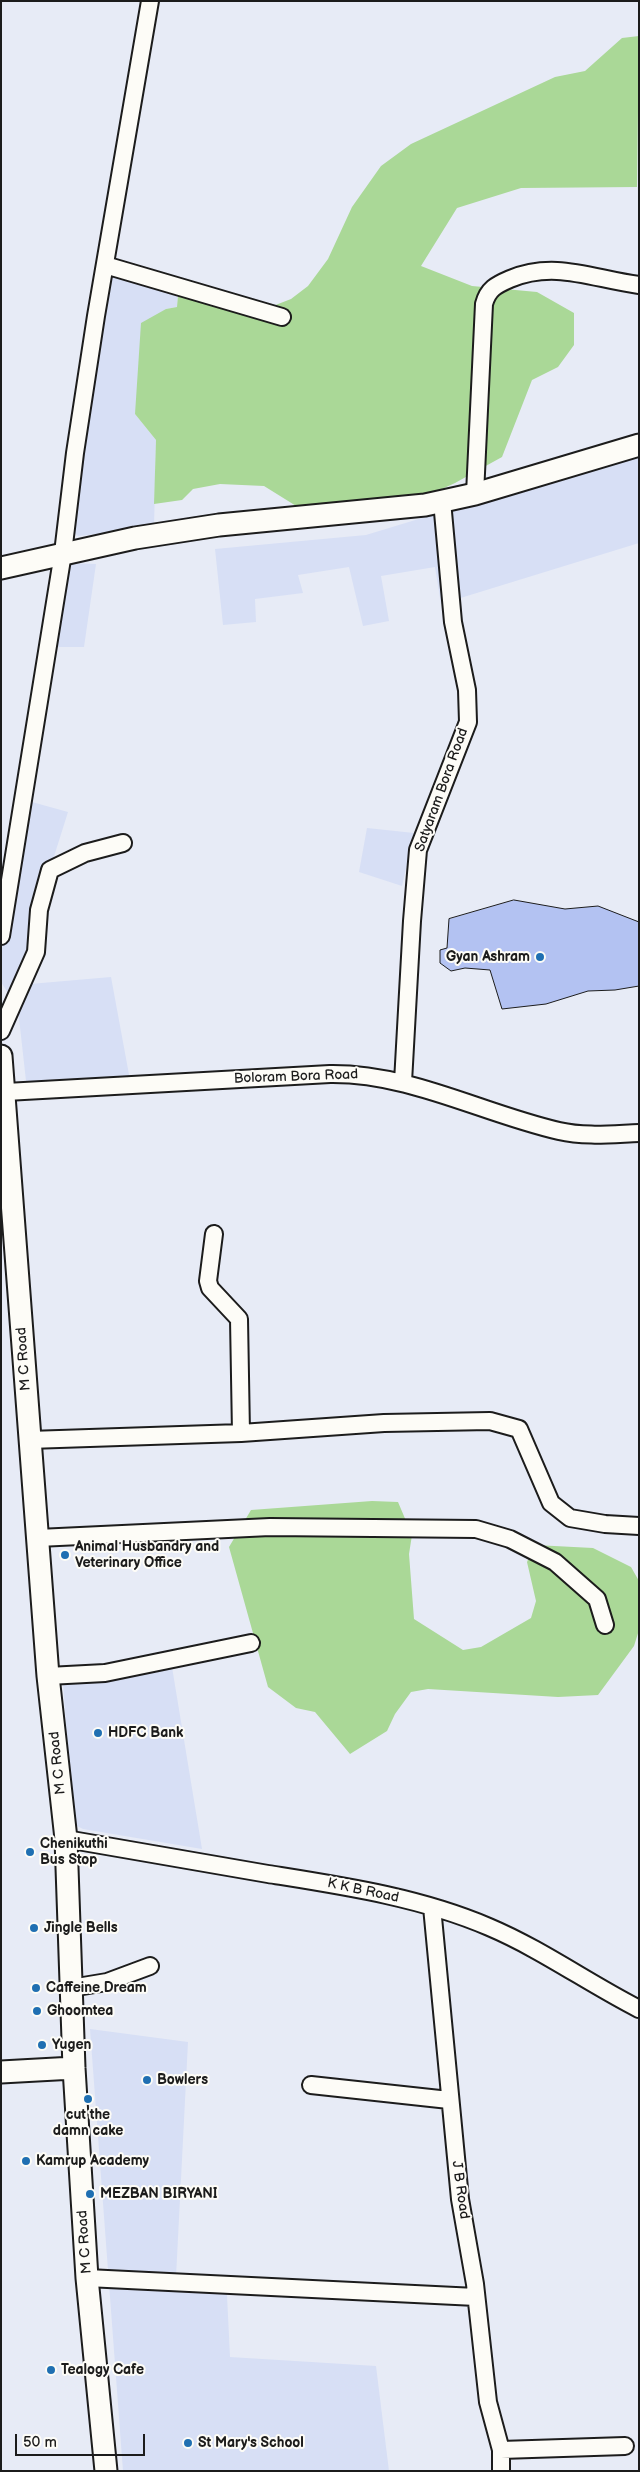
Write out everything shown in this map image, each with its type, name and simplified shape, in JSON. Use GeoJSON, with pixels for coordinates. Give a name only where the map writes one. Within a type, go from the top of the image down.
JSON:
{"type":"FeatureCollection","features":[{"type":"Feature","properties":{"kind":"street"},"geometry":{"type":"LineString","coordinates":[[1,936],[63,553],[75,453],[150,1]]}},
{"type":"Feature","properties":{"kind":"street"},"geometry":{"type":"LineString","coordinates":[[105,265],[282,317]]}},
{"type":"Feature","properties":{"kind":"street"},"geometry":{"type":"LineString","coordinates":[[475,494],[484,304],[487,293],[495,285],[525,272],[556,269],[639,286]]}},
{"type":"Feature","properties":{"kind":"street"},"geometry":{"type":"LineString","coordinates":[[1,568],[63,553],[219,525],[425,505],[475,494],[639,444]]}},
{"type":"Feature","properties":{"kind":"street","name":"Satyaram Bora Road"},"geometry":{"type":"LineString","coordinates":[[403,1082],[418,850],[468,722],[467,690],[453,622],[442,501]]}},
{"type":"Feature","properties":{"kind":"street"},"geometry":{"type":"LineString","coordinates":[[1,1031],[36,952],[39,910],[50,870],[85,853],[124,843]]}},
{"type":"Feature","properties":{"kind":"street","name":"M C Road"},"geometry":{"type":"LineString","coordinates":[[1,1056],[6,1092],[29,1440],[48,1676],[66,1839],[70,1988],[87,2278],[106,2471]]}},
{"type":"Feature","properties":{"kind":"street","name":"Boloram Bora Road"},"geometry":{"type":"LineString","coordinates":[[6,1092],[330,1074],[368,1075],[403,1082],[558,1131],[595,1135],[639,1133]]}},
{"type":"Feature","properties":{"kind":"street"},"geometry":{"type":"LineString","coordinates":[[214,1234],[208,1281],[210,1288],[239,1318],[241,1433]]}},
{"type":"Feature","properties":{"kind":"street"},"geometry":{"type":"LineString","coordinates":[[29,1440],[241,1433],[384,1423],[490,1421],[519,1429],[551,1504],[570,1518],[605,1524],[639,1526]]}},
{"type":"Feature","properties":{"kind":"street"},"geometry":{"type":"LineString","coordinates":[[38,1538],[270,1527],[476,1529],[510,1539],[555,1562],[597,1598],[605,1625]]}},
{"type":"Feature","properties":{"kind":"street"},"geometry":{"type":"LineString","coordinates":[[48,1676],[105,1672],[251,1643]]}},
{"type":"Feature","properties":{"kind":"street","name":"K K B Road"},"geometry":{"type":"LineString","coordinates":[[66,1839],[365,1890],[432,1907],[489,1927],[535,1950],[639,2009]]}},
{"type":"Feature","properties":{"kind":"street","name":"J B Road"},"geometry":{"type":"LineString","coordinates":[[432,1907],[460,2199],[476,2297],[488,2402],[501,2450],[501,2471]]}},
{"type":"Feature","properties":{"kind":"street"},"geometry":{"type":"LineString","coordinates":[[70,1988],[107,1982],[150,1966]]}},
{"type":"Feature","properties":{"kind":"street"},"geometry":{"type":"LineString","coordinates":[[1,2072],[74,2068]]}},
{"type":"Feature","properties":{"kind":"street"},"geometry":{"type":"LineString","coordinates":[[311,2085],[449,2100]]}},
{"type":"Feature","properties":{"kind":"street"},"geometry":{"type":"LineString","coordinates":[[87,2278],[476,2297]]}},
{"type":"Feature","properties":{"kind":"street"},"geometry":{"type":"LineString","coordinates":[[501,2450],[624,2446]]}},
{"type":"Feature","properties":{"kind":"shaded area"},"geometry":{"type":"Polygon","coordinates":[[[113,264],[179,284],[177,307],[166,309],[135,414],[156,440],[154,528],[78,536],[71,530],[113,264]]]}},
{"type":"Feature","properties":{"kind":"shaded area"},"geometry":{"type":"Polygon","coordinates":[[[639,452],[639,543],[441,604],[435,567],[381,576],[389,621],[363,626],[349,567],[298,575],[303,593],[255,599],[256,622],[223,625],[215,549],[366,535],[639,452]]]}},
{"type":"Feature","properties":{"kind":"shaded area"},"geometry":{"type":"Polygon","coordinates":[[[65,563],[96,564],[84,647],[55,647],[65,563]]]}},
{"type":"Feature","properties":{"kind":"shaded area"},"geometry":{"type":"Polygon","coordinates":[[[32,802],[68,812],[45,885],[30,984],[111,977],[130,1080],[27,1090],[18,1009],[1,982],[1,954],[32,802]]]}},
{"type":"Feature","properties":{"kind":"shaded area"},"geometry":{"type":"Polygon","coordinates":[[[367,828],[414,833],[402,886],[359,872],[367,828]]]}},
{"type":"Feature","properties":{"kind":"shaded area"},"geometry":{"type":"Polygon","coordinates":[[[171,1661],[202,1849],[83,1829],[73,1824],[63,1682],[171,1661]]]}},
{"type":"Feature","properties":{"kind":"shaded area"},"geometry":{"type":"Polygon","coordinates":[[[90,2029],[188,2042],[176,2277],[226,2275],[230,2357],[376,2366],[389,2471],[123,2471],[90,2029]]]}},
{"type":"Feature","properties":{"kind":"green space"},"geometry":{"type":"Polygon","coordinates":[[[639,36],[637,187],[521,188],[457,208],[421,266],[472,286],[537,292],[574,313],[574,345],[558,367],[532,380],[502,457],[455,483],[398,509],[301,509],[264,486],[220,484],[193,489],[182,500],[154,504],[156,440],[135,414],[141,323],[166,309],[177,307],[179,284],[273,306],[291,299],[308,286],[328,259],[352,207],[381,166],[411,144],[555,77],[585,71],[622,38],[639,36]]]}},
{"type":"Feature","properties":{"kind":"green space"},"geometry":{"type":"Polygon","coordinates":[[[372,1501],[398,1502],[412,1535],[409,1554],[414,1619],[463,1650],[481,1647],[531,1618],[536,1601],[527,1562],[535,1545],[593,1548],[631,1567],[639,1581],[639,1630],[634,1646],[598,1695],[558,1697],[428,1689],[411,1692],[395,1714],[387,1731],[350,1754],[315,1712],[296,1708],[268,1687],[229,1547],[251,1510],[372,1501]]]}},
{"type":"Feature","properties":{"kind":"building","name":"Gyan Ashram"},"geometry":{"type":"Polygon","coordinates":[[[514,900],[565,909],[598,906],[639,922],[639,986],[615,990],[588,991],[546,1004],[502,1009],[490,970],[465,968],[451,971],[440,963],[440,950],[447,948],[449,919],[514,900]]]}},
{"type":"Feature","properties":{"kind":"place","name":"Gyan Ashram"},"geometry":{"type":"Point","coordinates":[540,957]}},
{"type":"Feature","properties":{"kind":"place","name":"Animal Husbandry and Veterinary Office"},"geometry":{"type":"Point","coordinates":[65,1555]}},
{"type":"Feature","properties":{"kind":"place","name":"HDFC Bank"},"geometry":{"type":"Point","coordinates":[98,1733]}},
{"type":"Feature","properties":{"kind":"place","name":"Chenikuthi Bus Stop"},"geometry":{"type":"Point","coordinates":[30,1852]}},
{"type":"Feature","properties":{"kind":"place","name":"Jingle Bells"},"geometry":{"type":"Point","coordinates":[34,1928]}},
{"type":"Feature","properties":{"kind":"place","name":"Caffeine Dream"},"geometry":{"type":"Point","coordinates":[36,1988]}},
{"type":"Feature","properties":{"kind":"place","name":"Ghoomtea"},"geometry":{"type":"Point","coordinates":[37,2011]}},
{"type":"Feature","properties":{"kind":"place","name":"Yugen"},"geometry":{"type":"Point","coordinates":[42,2045]}},
{"type":"Feature","properties":{"kind":"place","name":"Bowlers"},"geometry":{"type":"Point","coordinates":[147,2080]}},
{"type":"Feature","properties":{"kind":"place","name":"cut the damn cake"},"geometry":{"type":"Point","coordinates":[88,2099]}},
{"type":"Feature","properties":{"kind":"place","name":"Kamrup Academy"},"geometry":{"type":"Point","coordinates":[26,2161]}},
{"type":"Feature","properties":{"kind":"place","name":"MEZBAN BIRYANI"},"geometry":{"type":"Point","coordinates":[90,2194]}},
{"type":"Feature","properties":{"kind":"place","name":"Tealogy Cafe"},"geometry":{"type":"Point","coordinates":[51,2370]}},
{"type":"Feature","properties":{"kind":"place","name":"St Mary's School"},"geometry":{"type":"Point","coordinates":[188,2443]}}]}
